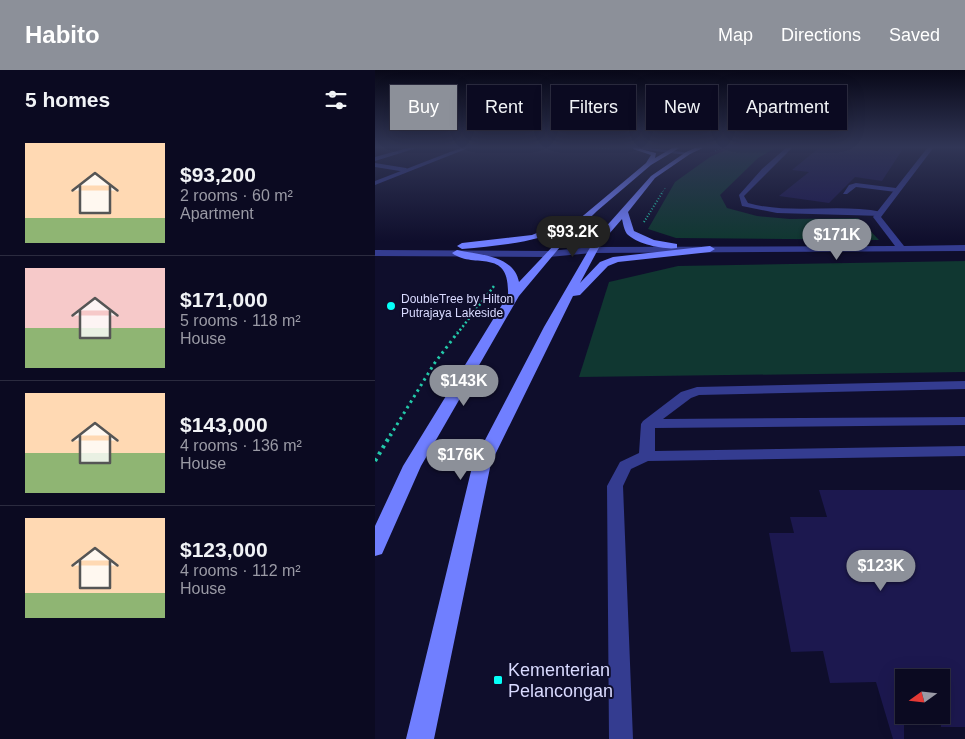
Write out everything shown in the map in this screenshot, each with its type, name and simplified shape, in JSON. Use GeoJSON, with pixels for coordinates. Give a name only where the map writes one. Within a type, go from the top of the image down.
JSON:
{"type":"FeatureCollection","features":[{"type":"Feature","properties":{"kind":"street"},"geometry":{"type":"LineString","coordinates":[[377,540],[412,466],[514,295],[553,250],[593,209],[631,178]]}},
{"type":"Feature","properties":{"kind":"street"},"geometry":{"type":"LineString","coordinates":[[420,739],[482,463],[550,327],[592,250],[623,210],[652,178]]}},
{"type":"Feature","properties":{"kind":"street"},"geometry":{"type":"LineString","coordinates":[[902,249],[877,217],[906,178]]}},
{"type":"Feature","properties":{"kind":"street"},"geometry":{"type":"LineString","coordinates":[[375,253],[460,250],[541,237],[559,230],[593,209]]}},
{"type":"Feature","properties":{"kind":"street"},"geometry":{"type":"LineString","coordinates":[[623,210],[629,232],[635,236],[657,244],[710,250]]}},
{"type":"Feature","properties":{"kind":"street"},"geometry":{"type":"LineString","coordinates":[[375,247],[460,250],[965,248]]}},
{"type":"Feature","properties":{"kind":"street"},"geometry":{"type":"LineString","coordinates":[[460,250],[509,269],[513,279],[514,295]]}},
{"type":"Feature","properties":{"kind":"street"},"geometry":{"type":"LineString","coordinates":[[550,327],[579,290],[604,264],[630,256],[710,250]]}},
{"type":"Feature","properties":{"kind":"lane"},"geometry":{"type":"LineString","coordinates":[[756,178],[741,196],[745,204],[783,211],[843,210],[879,214]]}},
{"type":"Feature","properties":{"kind":"lane"},"geometry":{"type":"LineString","coordinates":[[845,193],[851,186],[856,185],[896,190]]}},
{"type":"Feature","properties":{"kind":"lane"},"geometry":{"type":"LineString","coordinates":[[648,424],[686,395],[697,391],[965,385]]}},
{"type":"Feature","properties":{"kind":"lane"},"geometry":{"type":"LineString","coordinates":[[648,424],[965,421]]}},
{"type":"Feature","properties":{"kind":"lane"},"geometry":{"type":"LineString","coordinates":[[647,456],[648,424]]}},
{"type":"Feature","properties":{"kind":"lane"},"geometry":{"type":"LineString","coordinates":[[621,739],[615,486],[620,470],[629,461],[647,456],[965,451]]}},
{"type":"Feature","properties":{"kind":"path"},"geometry":{"type":"LineString","coordinates":[[635,236],[646,233],[642,226],[667,185]]}},
{"type":"Feature","properties":{"kind":"path"},"geometry":{"type":"LineString","coordinates":[[375,460],[434,364],[500,279],[499,273],[494,268],[502,265]]}},
{"type":"Feature","properties":{"kind":"green space"},"geometry":{"type":"Polygon","coordinates":[[[680,178],[737,178],[720,195],[727,208],[757,216],[790,219],[858,218],[879,240],[676,238],[648,229],[675,182],[680,178]]]}},
{"type":"Feature","properties":{"kind":"green space"},"geometry":{"type":"Polygon","coordinates":[[[965,261],[965,372],[579,377],[609,282],[678,266],[965,261]]]}},
{"type":"Feature","properties":{"kind":"building"},"geometry":{"type":"Polygon","coordinates":[[[801,178],[854,178],[829,203],[779,196],[801,178]]]}},
{"type":"Feature","properties":{"kind":"building"},"geometry":{"type":"Polygon","coordinates":[[[863,178],[884,178],[882,181],[863,178]]]}},
{"type":"Feature","properties":{"kind":"building"},"geometry":{"type":"Polygon","coordinates":[[[819,490],[965,490],[965,727],[941,727],[941,724],[950,724],[950,669],[895,669],[895,724],[904,724],[904,739],[893,739],[876,682],[830,683],[823,651],[791,652],[769,533],[794,533],[790,517],[827,517],[819,490]]]}},
{"type":"Feature","properties":{"kind":"place","name":"DoubleTree by Hilton Putrajaya Lakeside"},"geometry":{"type":"Point","coordinates":[391,306]}},
{"type":"Feature","properties":{"kind":"place","name":"Kementerian Pelancongan"},"geometry":{"type":"Point","coordinates":[498,680]}}]}
